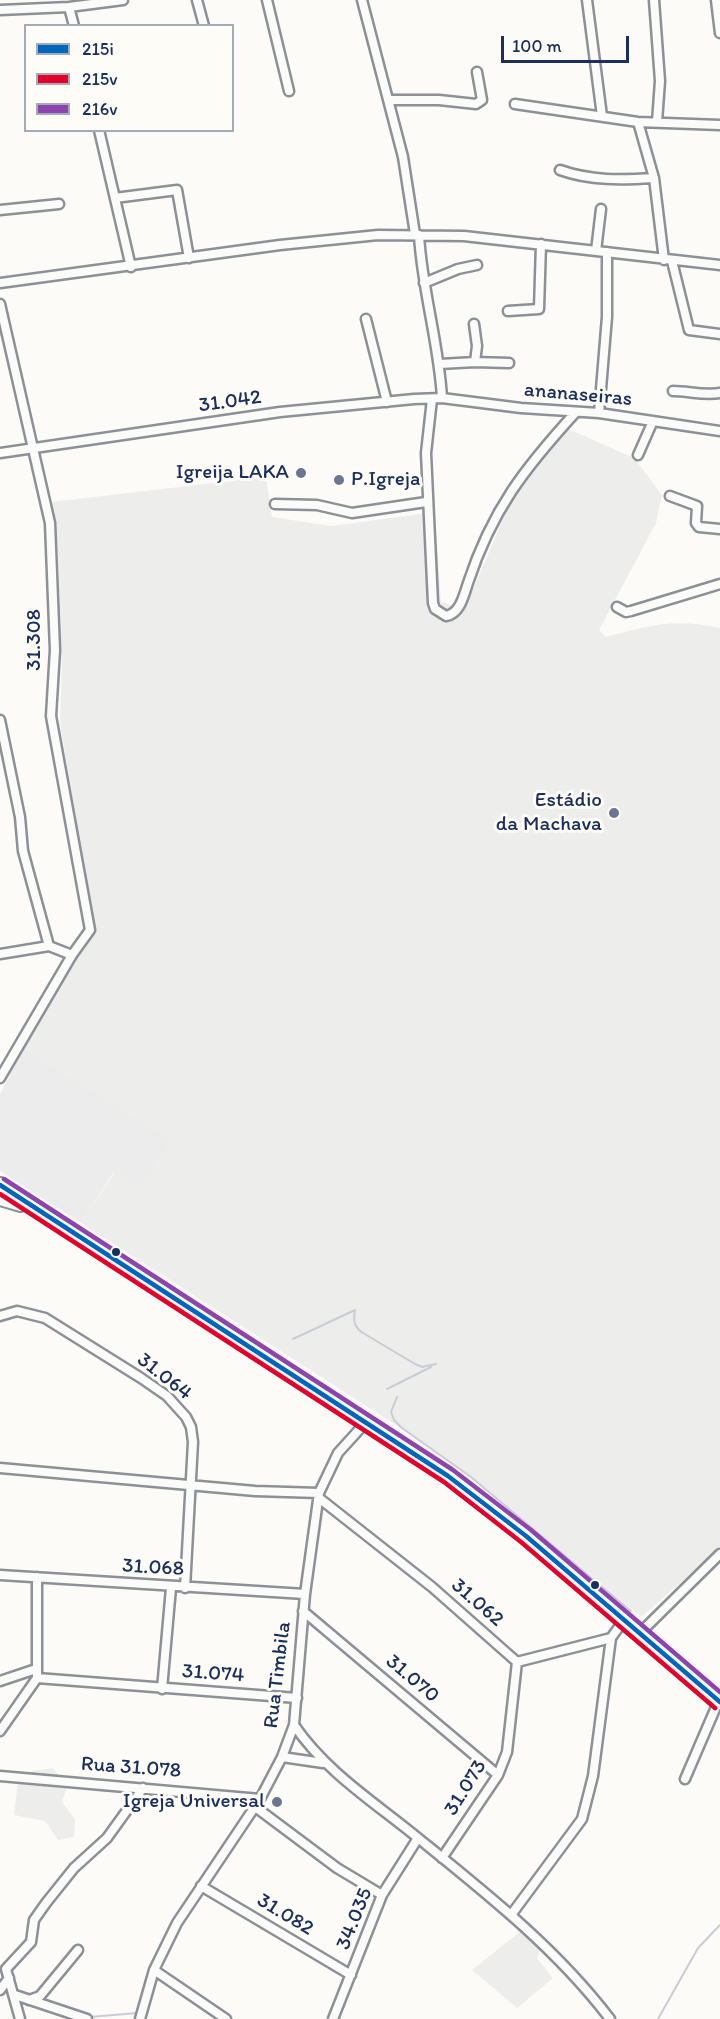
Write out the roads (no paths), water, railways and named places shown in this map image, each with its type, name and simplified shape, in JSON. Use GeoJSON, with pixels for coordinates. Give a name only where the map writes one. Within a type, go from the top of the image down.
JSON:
{"type":"FeatureCollection","features":[{"type":"Feature","properties":{"kind":"main road"},"geometry":{"type":"LineString","coordinates":[[0,1185],[367,1421],[492,1509],[641,1632],[719,1701]]}},
{"type":"Feature","properties":{"kind":"main road"},"geometry":{"type":"LineString","coordinates":[[0,1198],[34,1208]]}},
{"type":"Feature","properties":{"kind":"street"},"geometry":{"type":"LineString","coordinates":[[0,10],[69,7],[123,0]]}},
{"type":"Feature","properties":{"kind":"street"},"geometry":{"type":"LineString","coordinates":[[196,0],[203,24]]}},
{"type":"Feature","properties":{"kind":"street"},"geometry":{"type":"LineString","coordinates":[[267,0],[289,91]]}},
{"type":"Feature","properties":{"kind":"street"},"geometry":{"type":"LineString","coordinates":[[362,0],[404,156],[424,283],[440,364],[442,398]]}},
{"type":"Feature","properties":{"kind":"street"},"geometry":{"type":"LineString","coordinates":[[587,0],[602,116]]}},
{"type":"Feature","properties":{"kind":"street"},"geometry":{"type":"LineString","coordinates":[[654,0],[660,81],[657,122]]}},
{"type":"Feature","properties":{"kind":"street"},"geometry":{"type":"LineString","coordinates":[[716,0],[720,33]]}},
{"type":"Feature","properties":{"kind":"street"},"geometry":{"type":"LineString","coordinates":[[69,7],[73,24]]}},
{"type":"Feature","properties":{"kind":"street"},"geometry":{"type":"LineString","coordinates":[[389,100],[439,99],[476,104],[482,100],[477,72]]}},
{"type":"Feature","properties":{"kind":"street"},"geometry":{"type":"LineString","coordinates":[[515,104],[638,122],[720,125]]}},
{"type":"Feature","properties":{"kind":"street"},"geometry":{"type":"LineString","coordinates":[[638,122],[654,178],[668,261],[689,330],[693,333],[720,334]]}},
{"type":"Feature","properties":{"kind":"street"},"geometry":{"type":"LineString","coordinates":[[99,132],[131,267]]}},
{"type":"Feature","properties":{"kind":"street"},"geometry":{"type":"LineString","coordinates":[[560,170],[588,178],[620,180],[654,178]]}},
{"type":"Feature","properties":{"kind":"street"},"geometry":{"type":"LineString","coordinates":[[115,198],[177,190],[189,258]]}},
{"type":"Feature","properties":{"kind":"street"},"geometry":{"type":"LineString","coordinates":[[0,210],[59,204]]}},
{"type":"Feature","properties":{"kind":"street"},"geometry":{"type":"LineString","coordinates":[[596,251],[602,209]]}},
{"type":"Feature","properties":{"kind":"street"},"geometry":{"type":"LineString","coordinates":[[0,283],[378,235],[464,236],[668,261],[720,265]]}},
{"type":"Feature","properties":{"kind":"street"},"geometry":{"type":"LineString","coordinates":[[508,311],[539,309],[541,244]]}},
{"type":"Feature","properties":{"kind":"street"},"geometry":{"type":"LineString","coordinates":[[598,413],[607,317],[606,252]]}},
{"type":"Feature","properties":{"kind":"street"},"geometry":{"type":"LineString","coordinates":[[424,283],[458,269],[477,265]]}},
{"type":"Feature","properties":{"kind":"street","name":"31.308"},"geometry":{"type":"LineString","coordinates":[[0,304],[53,547],[55,650],[51,716],[70,831],[90,930],[72,955],[0,1078]]}},
{"type":"Feature","properties":{"kind":"street"},"geometry":{"type":"LineString","coordinates":[[366,319],[387,402]]}},
{"type":"Feature","properties":{"kind":"street"},"geometry":{"type":"LineString","coordinates":[[474,324],[477,346],[476,362]]}},
{"type":"Feature","properties":{"kind":"street"},"geometry":{"type":"LineString","coordinates":[[440,364],[509,363]]}},
{"type":"Feature","properties":{"kind":"street"},"geometry":{"type":"LineString","coordinates":[[673,391],[693,391],[706,396],[720,393]]}},
{"type":"Feature","properties":{"kind":"street","name":"ananaseiras"},"geometry":{"type":"LineString","coordinates":[[432,399],[442,398],[575,413],[598,413],[720,431]]}},
{"type":"Feature","properties":{"kind":"street"},"geometry":{"type":"LineString","coordinates":[[432,399],[426,453],[426,502],[433,603],[435,609],[446,616],[455,611],[463,598],[487,533],[503,502],[529,464],[575,413]]}},
{"type":"Feature","properties":{"kind":"street","name":"31.042"},"geometry":{"type":"LineString","coordinates":[[0,453],[280,412],[432,399]]}},
{"type":"Feature","properties":{"kind":"street"},"geometry":{"type":"LineString","coordinates":[[638,455],[653,421]]}},
{"type":"Feature","properties":{"kind":"street"},"geometry":{"type":"LineString","coordinates":[[670,496],[697,506],[696,523],[699,527],[720,529]]}},
{"type":"Feature","properties":{"kind":"street"},"geometry":{"type":"LineString","coordinates":[[275,504],[317,506],[352,513],[426,502]]}},
{"type":"Feature","properties":{"kind":"street"},"geometry":{"type":"LineString","coordinates":[[617,607],[626,612],[631,611],[720,584]]}},
{"type":"Feature","properties":{"kind":"street"},"geometry":{"type":"LineString","coordinates":[[0,720],[7,743],[23,851],[49,946]]}},
{"type":"Feature","properties":{"kind":"street"},"geometry":{"type":"LineString","coordinates":[[0,954],[49,946],[72,955]]}},
{"type":"Feature","properties":{"kind":"street","name":"31.064"},"geometry":{"type":"LineString","coordinates":[[0,1316],[17,1311],[45,1318],[167,1396],[191,1427],[184,1588]]}},
{"type":"Feature","properties":{"kind":"street","name":"Rua Timbila"},"geometry":{"type":"LineString","coordinates":[[140,2019],[154,1970],[177,1923],[257,1802],[282,1757],[294,1725],[304,1594],[319,1495],[338,1453],[367,1421]]}},
{"type":"Feature","properties":{"kind":"street"},"geometry":{"type":"LineString","coordinates":[[0,1468],[319,1495]]}},
{"type":"Feature","properties":{"kind":"street","name":"31.062"},"geometry":{"type":"LineString","coordinates":[[319,1495],[432,1587],[518,1662]]}},
{"type":"Feature","properties":{"kind":"street"},"geometry":{"type":"LineString","coordinates":[[641,1632],[720,1554]]}},
{"type":"Feature","properties":{"kind":"street","name":"31.068"},"geometry":{"type":"LineString","coordinates":[[0,1575],[171,1588],[304,1594]]}},
{"type":"Feature","properties":{"kind":"street"},"geometry":{"type":"LineString","coordinates":[[0,1731],[37,1673],[37,1577]]}},
{"type":"Feature","properties":{"kind":"street","name":"31.074"},"geometry":{"type":"LineString","coordinates":[[162,1689],[171,1588]]}},
{"type":"Feature","properties":{"kind":"street","name":"31.070"},"geometry":{"type":"LineString","coordinates":[[303,1611],[498,1775]]}},
{"type":"Feature","properties":{"kind":"street"},"geometry":{"type":"LineString","coordinates":[[511,1915],[582,1819],[593,1776],[611,1638],[624,1620]]}},
{"type":"Feature","properties":{"kind":"street"},"geometry":{"type":"LineString","coordinates":[[518,1662],[611,1638]]}},
{"type":"Feature","properties":{"kind":"street","name":"31.073"},"geometry":{"type":"LineString","coordinates":[[442,1858],[498,1775],[507,1752],[518,1662]]}},
{"type":"Feature","properties":{"kind":"street","name":"31.074"},"geometry":{"type":"LineString","coordinates":[[0,1681],[37,1673],[162,1689],[297,1698]]}},
{"type":"Feature","properties":{"kind":"street"},"geometry":{"type":"LineString","coordinates":[[685,1779],[719,1701]]}},
{"type":"Feature","properties":{"kind":"street"},"geometry":{"type":"LineString","coordinates":[[294,1725],[323,1763],[511,1915],[577,1978],[610,2019]]}},
{"type":"Feature","properties":{"kind":"street"},"geometry":{"type":"LineString","coordinates":[[282,1757],[323,1763]]}},
{"type":"Feature","properties":{"kind":"street","name":"Rua 31.078"},"geometry":{"type":"LineString","coordinates":[[0,1776],[143,1788],[257,1802]]}},
{"type":"Feature","properties":{"kind":"street"},"geometry":{"type":"LineString","coordinates":[[20,2019],[6,1969],[31,1942],[34,1920],[46,1903],[74,1868],[107,1838],[143,1788]]}},
{"type":"Feature","properties":{"kind":"street"},"geometry":{"type":"LineString","coordinates":[[257,1802],[337,1868],[382,1895]]}},
{"type":"Feature","properties":{"kind":"street","name":"34.035"},"geometry":{"type":"LineString","coordinates":[[333,2019],[382,1895],[418,1838]]}},
{"type":"Feature","properties":{"kind":"street","name":"31.082"},"geometry":{"type":"LineString","coordinates":[[201,1886],[351,1975]]}},
{"type":"Feature","properties":{"kind":"street"},"geometry":{"type":"LineString","coordinates":[[29,2000],[40,1996],[78,1950]]}},
{"type":"Feature","properties":{"kind":"street"},"geometry":{"type":"LineString","coordinates":[[154,1970],[226,2019]]}},
{"type":"Feature","properties":{"kind":"street"},"geometry":{"type":"LineString","coordinates":[[0,1990],[9,1978]]}},
{"type":"Feature","properties":{"kind":"street"},"geometry":{"type":"LineString","coordinates":[[15,1995],[87,2019]]}},
{"type":"Feature","properties":{"kind":"waterway"},"geometry":{"type":"LineString","coordinates":[[355,1310],[355,1323],[363,1333],[422,1367],[436,1364]]}},
{"type":"Feature","properties":{"kind":"waterway"},"geometry":{"type":"LineString","coordinates":[[293,1339],[355,1310]]}},
{"type":"Feature","properties":{"kind":"waterway"},"geometry":{"type":"LineString","coordinates":[[387,1389],[431,1367]]}},
{"type":"Feature","properties":{"kind":"waterway"},"geometry":{"type":"LineString","coordinates":[[397,1397],[391,1412],[394,1420],[402,1428],[471,1477],[631,1611]]}},
{"type":"Feature","properties":{"kind":"waterway"},"geometry":{"type":"LineString","coordinates":[[658,2019],[698,1948],[720,1925]]}},
{"type":"Feature","properties":{"kind":"waterway"},"geometry":{"type":"LineString","coordinates":[[89,2017],[138,2013]]}},
{"type":"Feature","properties":{"kind":"place","name":"Igreija LAKA"},"geometry":{"type":"Point","coordinates":[301,473]}},
{"type":"Feature","properties":{"kind":"place","name":"P.Igreja"},"geometry":{"type":"Point","coordinates":[339,480]}},
{"type":"Feature","properties":{"kind":"place","name":"Estádio da Machava"},"geometry":{"type":"Point","coordinates":[614,813]}},
{"type":"Feature","properties":{"kind":"place","name":"Igreja Universal"},"geometry":{"type":"Point","coordinates":[277,1802]}}]}
